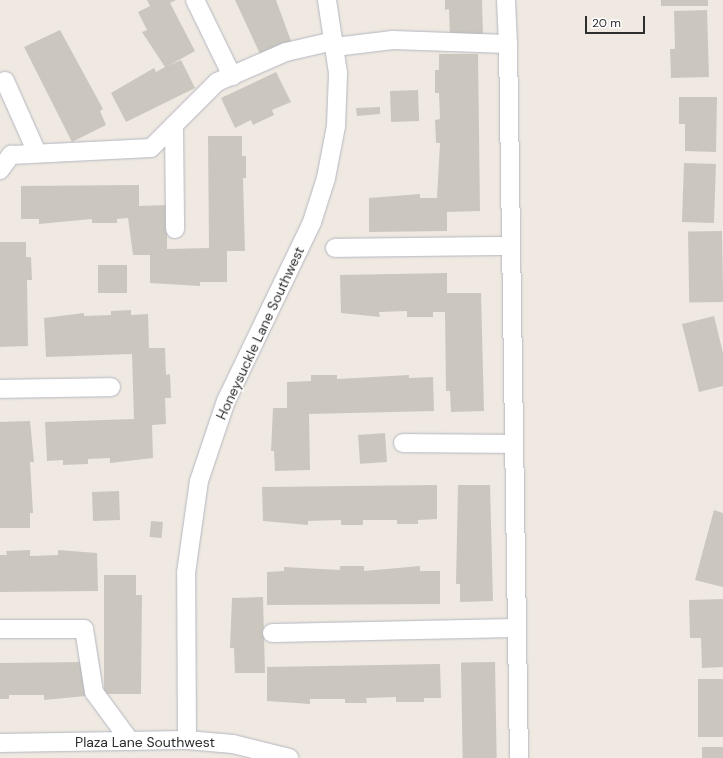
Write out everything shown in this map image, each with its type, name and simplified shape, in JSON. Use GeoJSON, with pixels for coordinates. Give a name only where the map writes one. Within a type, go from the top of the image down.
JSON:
{"type":"FeatureCollection","features":[{"type":"Feature","properties":{"kind":"street"},"geometry":{"type":"LineString","coordinates":[[195,0],[232,76]]}},
{"type":"Feature","properties":{"kind":"street","name":"Honeysuckle Lane Southwest"},"geometry":{"type":"LineString","coordinates":[[186,740],[186,573],[199,481],[226,401],[312,222],[326,178],[336,126],[335,44],[327,0]]}},
{"type":"Feature","properties":{"kind":"street"},"geometry":{"type":"LineString","coordinates":[[506,0],[508,44],[519,758]]}},
{"type":"Feature","properties":{"kind":"street"},"geometry":{"type":"LineString","coordinates":[[0,170],[11,155],[151,148],[217,82],[286,52],[335,44],[393,40],[508,44]]}},
{"type":"Feature","properties":{"kind":"street"},"geometry":{"type":"LineString","coordinates":[[5,81],[37,153]]}},
{"type":"Feature","properties":{"kind":"street"},"geometry":{"type":"LineString","coordinates":[[174,125],[175,229]]}},
{"type":"Feature","properties":{"kind":"street"},"geometry":{"type":"LineString","coordinates":[[336,248],[511,246]]}},
{"type":"Feature","properties":{"kind":"street"},"geometry":{"type":"LineString","coordinates":[[0,389],[111,387]]}},
{"type":"Feature","properties":{"kind":"street"},"geometry":{"type":"LineString","coordinates":[[404,443],[514,444]]}},
{"type":"Feature","properties":{"kind":"street"},"geometry":{"type":"LineString","coordinates":[[0,629],[84,628],[94,692],[130,741]]}},
{"type":"Feature","properties":{"kind":"street"},"geometry":{"type":"LineString","coordinates":[[272,633],[517,628]]}},
{"type":"Feature","properties":{"kind":"street","name":"Plaza Lane Southwest"},"geometry":{"type":"LineString","coordinates":[[0,743],[186,740],[233,744],[289,758]]}},
{"type":"Feature","properties":{"kind":"building"},"geometry":{"type":"Polygon","coordinates":[[[147,0],[176,0],[170,3],[195,51],[168,66],[181,60],[195,88],[126,122],[111,93],[154,68],[156,72],[165,67],[142,32],[147,30],[138,12],[150,6],[147,0]]]}},
{"type":"Feature","properties":{"kind":"building"},"geometry":{"type":"Polygon","coordinates":[[[235,0],[276,0],[291,41],[261,56],[235,0]]]}},
{"type":"Feature","properties":{"kind":"building"},"geometry":{"type":"Polygon","coordinates":[[[445,0],[482,0],[483,35],[450,36],[449,9],[445,10],[445,0]]]}},
{"type":"Feature","properties":{"kind":"building"},"geometry":{"type":"Polygon","coordinates":[[[661,0],[708,0],[708,6],[661,6],[661,0]]]}},
{"type":"Feature","properties":{"kind":"building"},"geometry":{"type":"Polygon","coordinates":[[[707,10],[709,77],[671,78],[670,49],[675,49],[674,11],[707,10]]]}},
{"type":"Feature","properties":{"kind":"building"},"geometry":{"type":"Polygon","coordinates":[[[60,30],[103,109],[100,111],[106,125],[72,142],[24,47],[60,30]]]}},
{"type":"Feature","properties":{"kind":"building"},"geometry":{"type":"Polygon","coordinates":[[[439,54],[478,54],[480,211],[447,212],[447,231],[369,232],[369,198],[420,194],[420,198],[437,198],[440,143],[436,143],[435,120],[440,119],[439,93],[435,93],[435,70],[439,70],[439,54]]]}},
{"type":"Feature","properties":{"kind":"building"},"geometry":{"type":"Polygon","coordinates":[[[276,72],[291,102],[272,110],[274,115],[253,125],[251,120],[235,128],[221,98],[276,72]]]}},
{"type":"Feature","properties":{"kind":"building"},"geometry":{"type":"Polygon","coordinates":[[[418,90],[419,121],[391,122],[390,91],[418,90]]]}},
{"type":"Feature","properties":{"kind":"building"},"geometry":{"type":"Polygon","coordinates":[[[679,97],[717,97],[716,152],[685,151],[685,124],[679,124],[679,97]]]}},
{"type":"Feature","properties":{"kind":"building"},"geometry":{"type":"Polygon","coordinates":[[[380,107],[380,114],[357,116],[356,108],[380,107]]]}},
{"type":"Feature","properties":{"kind":"building"},"geometry":{"type":"Polygon","coordinates":[[[208,136],[242,136],[242,156],[246,156],[246,178],[243,178],[245,251],[227,251],[227,282],[200,282],[200,286],[150,283],[150,255],[133,255],[128,218],[117,219],[117,223],[92,223],[92,219],[39,224],[39,219],[21,219],[21,186],[139,185],[139,206],[167,205],[167,249],[209,248],[208,136]]]}},
{"type":"Feature","properties":{"kind":"building"},"geometry":{"type":"Polygon","coordinates":[[[684,163],[716,164],[714,223],[682,222],[684,163]]]}},
{"type":"Feature","properties":{"kind":"building"},"geometry":{"type":"Polygon","coordinates":[[[722,231],[723,302],[689,303],[688,232],[722,231]]]}},
{"type":"Feature","properties":{"kind":"building"},"geometry":{"type":"Polygon","coordinates":[[[0,242],[26,242],[26,257],[31,257],[32,280],[27,280],[28,346],[0,347],[0,242]]]}},
{"type":"Feature","properties":{"kind":"building"},"geometry":{"type":"Polygon","coordinates":[[[98,265],[127,265],[127,293],[98,293],[98,265]]]}},
{"type":"Feature","properties":{"kind":"building"},"geometry":{"type":"Polygon","coordinates":[[[447,273],[447,293],[481,293],[484,411],[451,412],[450,391],[446,391],[445,312],[433,312],[433,317],[407,317],[407,311],[379,312],[380,317],[341,313],[340,275],[447,273]]]}},
{"type":"Feature","properties":{"kind":"building"},"geometry":{"type":"Polygon","coordinates":[[[131,310],[131,315],[148,314],[149,348],[165,348],[166,375],[170,374],[171,398],[165,398],[166,424],[152,425],[153,458],[110,463],[110,458],[88,459],[88,464],[63,465],[63,460],[47,461],[45,422],[134,419],[132,354],[46,357],[44,318],[84,313],[84,316],[111,315],[111,311],[131,310]]]}},
{"type":"Feature","properties":{"kind":"building"},"geometry":{"type":"Polygon","coordinates":[[[714,316],[723,353],[723,386],[699,392],[682,324],[714,316]]]}},
{"type":"Feature","properties":{"kind":"building"},"geometry":{"type":"Polygon","coordinates":[[[311,375],[337,375],[337,379],[409,375],[409,378],[433,377],[434,411],[309,414],[310,470],[275,471],[274,451],[271,451],[273,408],[287,408],[287,382],[311,381],[311,375]]]}},
{"type":"Feature","properties":{"kind":"building"},"geometry":{"type":"Polygon","coordinates":[[[30,421],[34,462],[30,462],[33,513],[30,513],[30,528],[0,528],[0,422],[30,421]]]}},
{"type":"Feature","properties":{"kind":"building"},"geometry":{"type":"Polygon","coordinates":[[[385,433],[387,462],[360,464],[358,435],[385,433]]]}},
{"type":"Feature","properties":{"kind":"building"},"geometry":{"type":"Polygon","coordinates":[[[437,485],[437,519],[418,520],[418,524],[397,524],[397,520],[363,520],[363,525],[341,525],[341,520],[308,521],[308,525],[263,521],[262,487],[437,485]]]}},
{"type":"Feature","properties":{"kind":"building"},"geometry":{"type":"Polygon","coordinates":[[[458,485],[490,485],[493,601],[460,602],[460,584],[456,584],[458,485]]]}},
{"type":"Feature","properties":{"kind":"building"},"geometry":{"type":"Polygon","coordinates":[[[119,491],[120,520],[93,521],[92,492],[119,491]]]}},
{"type":"Feature","properties":{"kind":"building"},"geometry":{"type":"Polygon","coordinates":[[[714,510],[723,513],[723,587],[695,580],[714,510]]]}},
{"type":"Feature","properties":{"kind":"building"},"geometry":{"type":"Polygon","coordinates":[[[151,521],[163,522],[162,538],[150,537],[151,521]]]}},
{"type":"Feature","properties":{"kind":"building"},"geometry":{"type":"Polygon","coordinates":[[[30,550],[30,556],[58,555],[58,550],[97,553],[98,591],[0,592],[0,555],[7,555],[6,551],[30,550]]]}},
{"type":"Feature","properties":{"kind":"building"},"geometry":{"type":"Polygon","coordinates":[[[340,566],[364,566],[364,571],[420,566],[420,571],[440,571],[440,604],[267,605],[267,572],[284,571],[284,567],[340,570],[340,566]]]}},
{"type":"Feature","properties":{"kind":"building"},"geometry":{"type":"Polygon","coordinates":[[[104,575],[136,575],[136,595],[142,595],[141,694],[104,694],[104,575]]]}},
{"type":"Feature","properties":{"kind":"building"},"geometry":{"type":"Polygon","coordinates":[[[263,597],[265,673],[235,673],[234,648],[230,648],[232,598],[263,597]]]}},
{"type":"Feature","properties":{"kind":"building"},"geometry":{"type":"Polygon","coordinates":[[[723,599],[723,667],[702,668],[701,638],[690,638],[689,600],[723,599]]]}},
{"type":"Feature","properties":{"kind":"building"},"geometry":{"type":"Polygon","coordinates":[[[86,662],[86,696],[44,700],[44,695],[9,695],[9,699],[0,699],[0,663],[86,662]]]}},
{"type":"Feature","properties":{"kind":"building"},"geometry":{"type":"Polygon","coordinates":[[[495,662],[497,758],[463,758],[461,663],[495,662]]]}},
{"type":"Feature","properties":{"kind":"building"},"geometry":{"type":"Polygon","coordinates":[[[440,664],[441,698],[424,698],[424,702],[396,702],[396,697],[366,698],[367,703],[345,703],[345,699],[310,699],[310,704],[267,701],[267,667],[440,664]]]}},
{"type":"Feature","properties":{"kind":"building"},"geometry":{"type":"Polygon","coordinates":[[[698,679],[723,679],[723,737],[698,737],[698,679]]]}},
{"type":"Feature","properties":{"kind":"building"},"geometry":{"type":"Polygon","coordinates":[[[702,747],[723,747],[723,758],[702,758],[702,747]]]}}]}
